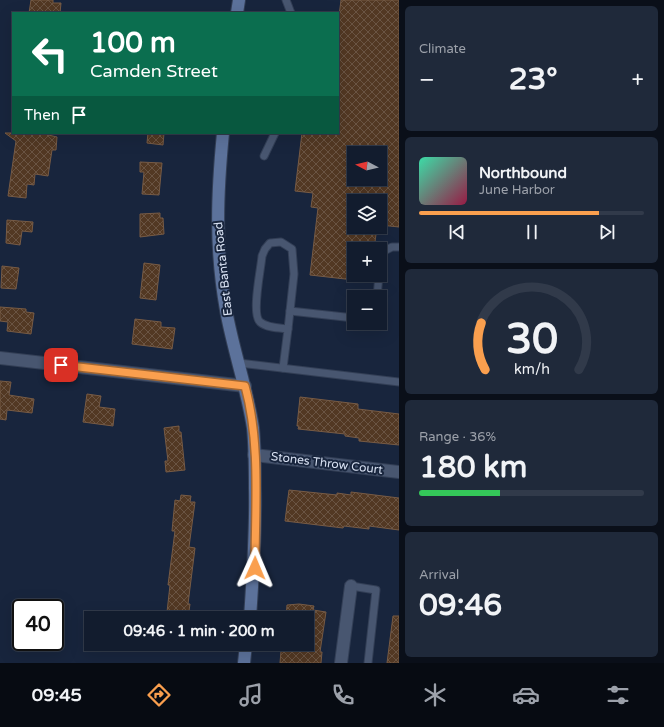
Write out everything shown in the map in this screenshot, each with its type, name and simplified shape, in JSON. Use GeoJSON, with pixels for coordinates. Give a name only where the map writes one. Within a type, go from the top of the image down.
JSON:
{"type":"FeatureCollection","features":[{"type":"Feature","properties":{"kind":"street"},"geometry":{"type":"LineString","coordinates":[[237,12],[238,0]]}},
{"type":"Feature","properties":{"kind":"street","name":"East Banta Road"},"geometry":{"type":"LineString","coordinates":[[224,134],[218,186],[218,239],[226,308],[245,386],[253,429],[256,538],[251,611]]}},
{"type":"Feature","properties":{"kind":"street"},"geometry":{"type":"LineString","coordinates":[[0,358],[245,386]]}},
{"type":"Feature","properties":{"kind":"street","name":"Stones Throw Court"},"geometry":{"type":"LineString","coordinates":[[254,455],[399,472]]}},
{"type":"Feature","properties":{"kind":"street"},"geometry":{"type":"LineString","coordinates":[[341,663],[351,586]]}},
{"type":"Feature","properties":{"kind":"street"},"geometry":{"type":"LineString","coordinates":[[244,663],[245,651]]}},
{"type":"Feature","properties":{"kind":"lane"},"geometry":{"type":"LineString","coordinates":[[286,0],[291,12]]}},
{"type":"Feature","properties":{"kind":"lane"},"geometry":{"type":"LineString","coordinates":[[264,156],[275,134]]}},
{"type":"Feature","properties":{"kind":"lane"},"geometry":{"type":"LineString","coordinates":[[283,368],[288,329],[294,274],[292,249],[288,245],[276,242],[270,243],[262,256],[256,312],[261,323],[267,326],[288,329]]}},
{"type":"Feature","properties":{"kind":"lane"},"geometry":{"type":"LineString","coordinates":[[387,250],[399,247]]}},
{"type":"Feature","properties":{"kind":"lane"},"geometry":{"type":"LineString","coordinates":[[290,311],[347,317]]}},
{"type":"Feature","properties":{"kind":"lane"},"geometry":{"type":"LineString","coordinates":[[239,363],[399,382]]}},
{"type":"Feature","properties":{"kind":"lane"},"geometry":{"type":"LineString","coordinates":[[351,586],[376,590],[368,663]]}},
{"type":"Feature","properties":{"kind":"building"},"geometry":{"type":"Polygon","coordinates":[[[31,0],[53,0],[53,3],[61,3],[60,12],[29,12],[31,0]]]}},
{"type":"Feature","properties":{"kind":"building"},"geometry":{"type":"Polygon","coordinates":[[[341,0],[399,0],[399,227],[387,226],[387,194],[347,194],[347,234],[376,234],[375,242],[347,242],[347,279],[310,275],[318,208],[311,207],[313,193],[295,191],[302,134],[339,134],[339,16],[341,0]]]}},
{"type":"Feature","properties":{"kind":"building"},"geometry":{"type":"Polygon","coordinates":[[[5,133],[44,134],[57,137],[56,150],[52,150],[48,176],[35,174],[34,185],[27,184],[26,198],[8,196],[16,141],[5,133]]]}},
{"type":"Feature","properties":{"kind":"building"},"geometry":{"type":"Polygon","coordinates":[[[148,134],[164,134],[163,145],[147,143],[148,134]]]}},
{"type":"Feature","properties":{"kind":"building"},"geometry":{"type":"Polygon","coordinates":[[[140,162],[162,163],[159,195],[142,194],[144,172],[140,172],[140,162]]]}},
{"type":"Feature","properties":{"kind":"building"},"geometry":{"type":"Polygon","coordinates":[[[160,213],[160,218],[163,218],[164,234],[140,237],[140,214],[160,213]]]}},
{"type":"Feature","properties":{"kind":"building"},"geometry":{"type":"Polygon","coordinates":[[[7,220],[33,222],[32,232],[22,231],[20,245],[6,243],[7,220]]]}},
{"type":"Feature","properties":{"kind":"building"},"geometry":{"type":"Polygon","coordinates":[[[144,263],[160,265],[156,300],[140,298],[144,263]]]}},
{"type":"Feature","properties":{"kind":"building"},"geometry":{"type":"Polygon","coordinates":[[[2,266],[19,268],[16,289],[1,288],[2,266]]]}},
{"type":"Feature","properties":{"kind":"building"},"geometry":{"type":"Polygon","coordinates":[[[0,307],[26,309],[26,312],[34,313],[31,334],[7,331],[8,322],[0,321],[0,307]]]}},
{"type":"Feature","properties":{"kind":"building"},"geometry":{"type":"Polygon","coordinates":[[[135,319],[161,322],[161,327],[175,328],[172,349],[132,344],[135,319]]]}},
{"type":"Feature","properties":{"kind":"building"},"geometry":{"type":"Polygon","coordinates":[[[0,381],[11,382],[9,395],[34,399],[32,413],[7,410],[6,420],[0,419],[0,381]]]}},
{"type":"Feature","properties":{"kind":"building"},"geometry":{"type":"Polygon","coordinates":[[[87,394],[101,396],[99,407],[115,409],[113,426],[83,422],[87,394]]]}},
{"type":"Feature","properties":{"kind":"building"},"geometry":{"type":"Polygon","coordinates":[[[300,397],[358,404],[358,409],[399,414],[399,445],[359,441],[359,438],[345,436],[345,434],[298,429],[300,397]]]}},
{"type":"Feature","properties":{"kind":"building"},"geometry":{"type":"Polygon","coordinates":[[[179,426],[185,470],[166,472],[165,461],[168,461],[164,428],[179,426]]]}},
{"type":"Feature","properties":{"kind":"building"},"geometry":{"type":"Polygon","coordinates":[[[289,490],[337,495],[337,493],[351,495],[351,492],[399,498],[399,530],[369,526],[369,529],[344,526],[343,528],[285,521],[289,490]]]}},
{"type":"Feature","properties":{"kind":"building"},"geometry":{"type":"Polygon","coordinates":[[[181,495],[191,496],[190,502],[195,502],[189,547],[195,548],[188,604],[190,604],[189,611],[167,611],[170,585],[168,585],[175,531],[172,531],[175,500],[180,501],[181,495]]]}},
{"type":"Feature","properties":{"kind":"building"},"geometry":{"type":"Polygon","coordinates":[[[299,604],[314,606],[313,610],[326,612],[320,652],[322,652],[321,663],[280,663],[281,651],[314,651],[314,611],[287,611],[287,605],[299,604]]]}},
{"type":"Feature","properties":{"kind":"building"},"geometry":{"type":"Polygon","coordinates":[[[393,616],[399,616],[399,663],[387,663],[393,616]]]}},
{"type":"Feature","properties":{"kind":"route"},"geometry":{"type":"LineString","coordinates":[[61,365],[245,386],[254,441],[256,521],[255,568]]}}]}
